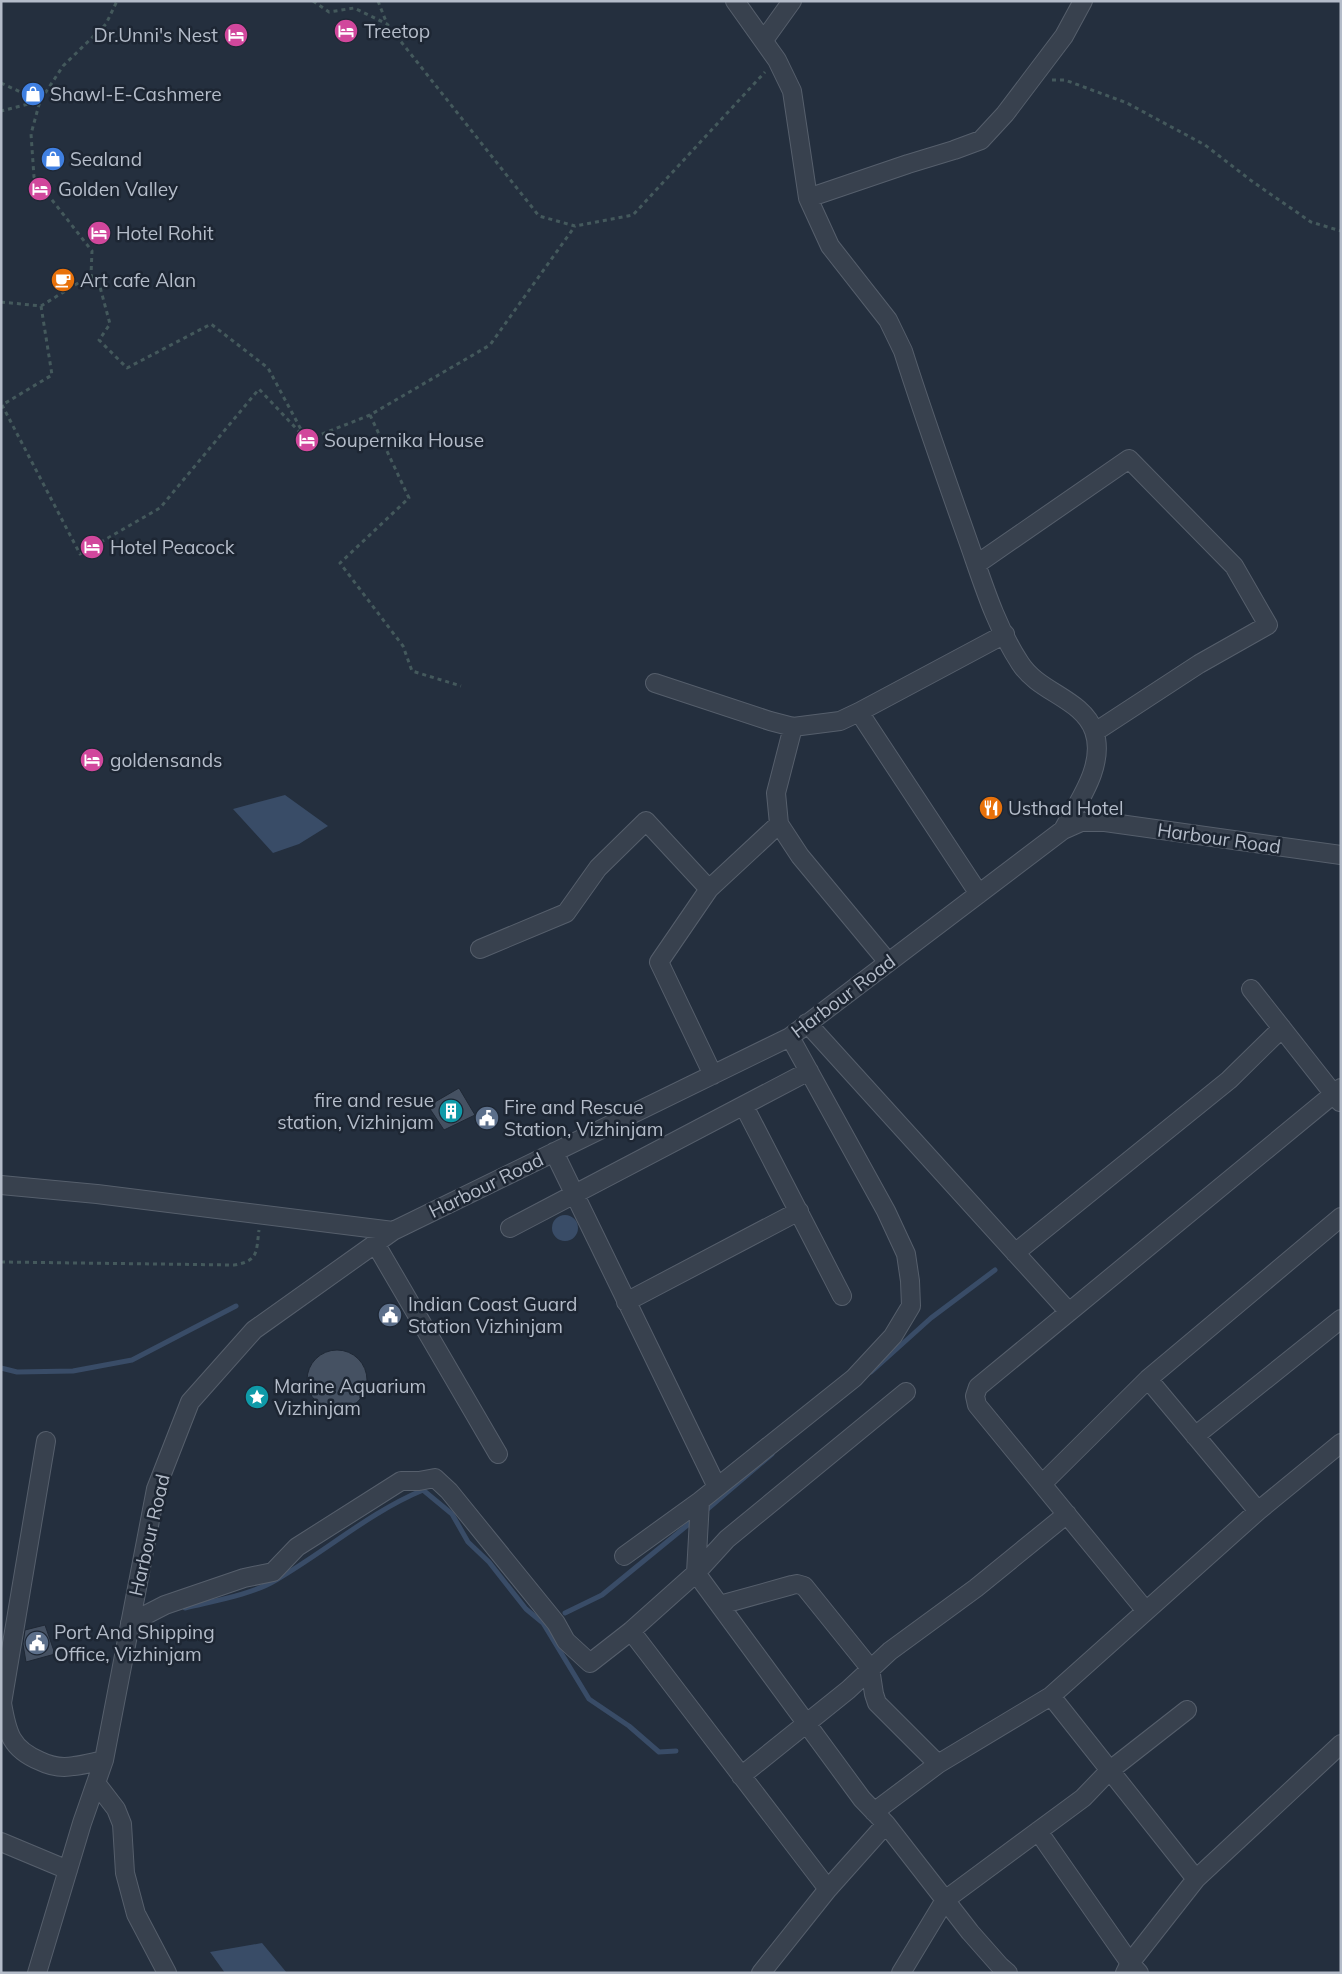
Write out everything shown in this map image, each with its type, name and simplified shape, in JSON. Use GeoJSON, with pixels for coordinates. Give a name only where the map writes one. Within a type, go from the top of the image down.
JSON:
{"type":"FeatureCollection","features":[{"type":"Feature","properties":{"kind":"street"},"geometry":{"type":"LineString","coordinates":[[734,1],[777,60],[792,91],[808,198],[830,246],[888,320],[903,351],[993,610],[1021,665],[1042,686],[1071,702],[1086,716],[1095,732],[1097,753],[1092,774],[1064,830]]}},
{"type":"Feature","properties":{"kind":"street"},"geometry":{"type":"LineString","coordinates":[[764,40],[792,1]]}},
{"type":"Feature","properties":{"kind":"street"},"geometry":{"type":"LineString","coordinates":[[808,198],[981,140],[1005,114],[1064,36],[1082,1]]}},
{"type":"Feature","properties":{"kind":"street"},"geometry":{"type":"LineString","coordinates":[[976,564],[1129,459],[1234,566],[1268,626],[1199,664],[1095,732]]}},
{"type":"Feature","properties":{"kind":"street"},"geometry":{"type":"LineString","coordinates":[[655,683],[770,721],[793,726],[840,721],[1005,634]]}},
{"type":"Feature","properties":{"kind":"street"},"geometry":{"type":"LineString","coordinates":[[859,712],[979,894]]}},
{"type":"Feature","properties":{"kind":"street"},"geometry":{"type":"LineString","coordinates":[[793,726],[776,793],[779,824],[800,856],[888,962]]}},
{"type":"Feature","properties":{"kind":"street"},"geometry":{"type":"LineString","coordinates":[[480,949],[566,912],[598,868],[646,821],[709,889]]}},
{"type":"Feature","properties":{"kind":"street","name":"Harbour Road"},"geometry":{"type":"LineString","coordinates":[[37,1973],[104,1760],[156,1489],[190,1402],[254,1330],[393,1231],[790,1038],[807,1023],[1064,830],[1081,822],[1105,822],[1341,855]]}},
{"type":"Feature","properties":{"kind":"street"},"geometry":{"type":"LineString","coordinates":[[713,1075],[659,962],[709,889],[779,824]]}},
{"type":"Feature","properties":{"kind":"street"},"geometry":{"type":"LineString","coordinates":[[1146,1611],[977,1405],[975,1396],[978,1387],[1338,1095],[1251,989]]}},
{"type":"Feature","properties":{"kind":"street"},"geometry":{"type":"LineString","coordinates":[[807,1023],[1069,1312]]}},
{"type":"Feature","properties":{"kind":"street"},"geometry":{"type":"LineString","coordinates":[[1015,1252],[1229,1080],[1282,1028]]}},
{"type":"Feature","properties":{"kind":"street"},"geometry":{"type":"LineString","coordinates":[[624,1556],[700,1501],[854,1378],[893,1336],[911,1306],[906,1254],[886,1210],[790,1038]]}},
{"type":"Feature","properties":{"kind":"street"},"geometry":{"type":"LineString","coordinates":[[510,1228],[809,1071]]}},
{"type":"Feature","properties":{"kind":"street"},"geometry":{"type":"LineString","coordinates":[[744,1106],[842,1296]]}},
{"type":"Feature","properties":{"kind":"street"},"geometry":{"type":"LineString","coordinates":[[554,1152],[717,1486]]}},
{"type":"Feature","properties":{"kind":"street"},"geometry":{"type":"LineString","coordinates":[[1,1185],[97,1194],[393,1231]]}},
{"type":"Feature","properties":{"kind":"street"},"geometry":{"type":"LineString","coordinates":[[626,1302],[799,1211]]}},
{"type":"Feature","properties":{"kind":"street"},"geometry":{"type":"LineString","coordinates":[[1042,1484],[1148,1379],[1341,1217]]}},
{"type":"Feature","properties":{"kind":"street"},"geometry":{"type":"LineString","coordinates":[[375,1243],[498,1454]]}},
{"type":"Feature","properties":{"kind":"street"},"geometry":{"type":"LineString","coordinates":[[1195,1436],[1341,1319]]}},
{"type":"Feature","properties":{"kind":"street"},"geometry":{"type":"LineString","coordinates":[[1148,1379],[1258,1511]]}},
{"type":"Feature","properties":{"kind":"street"},"geometry":{"type":"LineString","coordinates":[[130,1623],[165,1605],[244,1578],[273,1572],[296,1547],[401,1481],[435,1478],[449,1491],[556,1623],[566,1641],[590,1662],[630,1631],[696,1573],[728,1539],[906,1392]]}},
{"type":"Feature","properties":{"kind":"street"},"geometry":{"type":"LineString","coordinates":[[46,1441],[2,1703],[6,1724],[15,1744],[24,1755],[48,1765],[73,1767],[104,1760]]}},
{"type":"Feature","properties":{"kind":"street"},"geometry":{"type":"LineString","coordinates":[[761,1973],[828,1889],[880,1818],[938,1764],[1051,1696],[1258,1511],[1341,1443]]}},
{"type":"Feature","properties":{"kind":"street"},"geometry":{"type":"LineString","coordinates":[[700,1501],[696,1573],[862,1799],[880,1818],[988,1953],[1008,1973]]}},
{"type":"Feature","properties":{"kind":"street"},"geometry":{"type":"LineString","coordinates":[[741,1776],[805,1722],[848,1690],[890,1651],[976,1588],[1068,1514]]}},
{"type":"Feature","properties":{"kind":"street"},"geometry":{"type":"LineString","coordinates":[[720,1606],[792,1585],[804,1586],[870,1668],[877,1703],[938,1764]]}},
{"type":"Feature","properties":{"kind":"street"},"geometry":{"type":"LineString","coordinates":[[630,1631],[828,1889]]}},
{"type":"Feature","properties":{"kind":"street"},"geometry":{"type":"LineString","coordinates":[[1051,1696],[1196,1879]]}},
{"type":"Feature","properties":{"kind":"street"},"geometry":{"type":"LineString","coordinates":[[901,1973],[945,1900],[1083,1798],[1109,1771],[1188,1710]]}},
{"type":"Feature","properties":{"kind":"street"},"geometry":{"type":"LineString","coordinates":[[1038,1831],[1132,1969],[1196,1879],[1341,1744]]}},
{"type":"Feature","properties":{"kind":"street"},"geometry":{"type":"LineString","coordinates":[[96,1783],[116,1809],[122,1824],[125,1874],[136,1914],[167,1973]]}},
{"type":"Feature","properties":{"kind":"street"},"geometry":{"type":"LineString","coordinates":[[1,1842],[68,1870]]}},
{"type":"Feature","properties":{"kind":"path"},"geometry":{"type":"LineString","coordinates":[[117,1],[106,24],[63,66],[40,101],[31,134],[34,177],[92,251],[91,276],[100,287],[110,324],[99,340],[127,368],[211,324],[268,368],[307,440]]}},
{"type":"Feature","properties":{"kind":"path"},"geometry":{"type":"LineString","coordinates":[[313,1],[329,12],[354,8],[387,24]]}},
{"type":"Feature","properties":{"kind":"path"},"geometry":{"type":"LineString","coordinates":[[378,1],[387,24],[539,216],[575,226],[634,214],[777,60]]}},
{"type":"Feature","properties":{"kind":"path"},"geometry":{"type":"LineString","coordinates":[[1032,78],[1065,80],[1127,103],[1205,145],[1253,182],[1311,222],[1341,232]]}},
{"type":"Feature","properties":{"kind":"path"},"geometry":{"type":"LineString","coordinates":[[1,82],[40,101]]}},
{"type":"Feature","properties":{"kind":"path"},"geometry":{"type":"LineString","coordinates":[[1,111],[40,101]]}},
{"type":"Feature","properties":{"kind":"path"},"geometry":{"type":"LineString","coordinates":[[307,440],[370,415],[490,345],[575,226]]}},
{"type":"Feature","properties":{"kind":"path"},"geometry":{"type":"LineString","coordinates":[[1,302],[41,306],[91,276]]}},
{"type":"Feature","properties":{"kind":"path"},"geometry":{"type":"LineString","coordinates":[[41,306],[52,375],[2,405],[80,554],[160,508],[259,388],[307,440]]}},
{"type":"Feature","properties":{"kind":"path"},"geometry":{"type":"LineString","coordinates":[[370,415],[409,498],[340,563],[403,646],[412,671],[461,686]]}},
{"type":"Feature","properties":{"kind":"path"},"geometry":{"type":"LineString","coordinates":[[1,1262],[234,1265],[248,1263],[256,1254],[261,1214]]}},
{"type":"Feature","properties":{"kind":"water"},"geometry":{"type":"Polygon","coordinates":[[[285,795],[328,826],[299,844],[273,853],[233,809],[285,795]]]}},
{"type":"Feature","properties":{"kind":"water"},"geometry":{"type":"Polygon","coordinates":[[[565,1215],[574,1219],[578,1228],[574,1237],[565,1241],[556,1237],[552,1228],[556,1219],[565,1215]]]}},
{"type":"Feature","properties":{"kind":"water"},"geometry":{"type":"Polygon","coordinates":[[[262,1943],[287,1973],[225,1973],[210,1952],[262,1943]]]}},
{"type":"Feature","properties":{"kind":"building","name":"fire and resue station, Vizhinjam"},"geometry":{"type":"Polygon","coordinates":[[[459,1088],[475,1115],[444,1130],[428,1106],[459,1088]]]}},
{"type":"Feature","properties":{"kind":"building"},"geometry":{"type":"Polygon","coordinates":[[[337,1350],[354,1355],[362,1363],[367,1380],[362,1397],[354,1405],[337,1410],[320,1405],[312,1397],[307,1380],[312,1363],[320,1355],[337,1350]]]}},
{"type":"Feature","properties":{"kind":"building","name":"Port And Shipping Office, Vizhinjam"},"geometry":{"type":"Polygon","coordinates":[[[45,1625],[55,1654],[26,1662],[23,1644],[25,1630],[45,1625]]]}},
{"type":"Feature","properties":{"kind":"waterway"},"geometry":{"type":"LineString","coordinates":[[871,1372],[931,1318],[995,1270]]}},
{"type":"Feature","properties":{"kind":"waterway"},"geometry":{"type":"LineString","coordinates":[[1,1368],[17,1372],[73,1371],[132,1360],[236,1306]]}},
{"type":"Feature","properties":{"kind":"waterway"},"geometry":{"type":"LineString","coordinates":[[704,1512],[772,1454]]}},
{"type":"Feature","properties":{"kind":"waterway"},"geometry":{"type":"LineString","coordinates":[[185,1608],[232,1597],[266,1585],[294,1569],[366,1520],[423,1490],[452,1514],[468,1542],[489,1562],[526,1609],[543,1623],[589,1699],[629,1726],[659,1752],[676,1751]]}},
{"type":"Feature","properties":{"kind":"waterway"},"geometry":{"type":"LineString","coordinates":[[565,1613],[602,1595],[695,1519]]}},
{"type":"Feature","properties":{"kind":"place","name":"Treetop"},"geometry":{"type":"Point","coordinates":[346,31]}},
{"type":"Feature","properties":{"kind":"place","name":"Dr.Unni's Nest"},"geometry":{"type":"Point","coordinates":[236,35]}},
{"type":"Feature","properties":{"kind":"place","name":"Shawl-E-Cashmere"},"geometry":{"type":"Point","coordinates":[33,94]}},
{"type":"Feature","properties":{"kind":"place","name":"Sealand"},"geometry":{"type":"Point","coordinates":[53,159]}},
{"type":"Feature","properties":{"kind":"place","name":"Golden Valley"},"geometry":{"type":"Point","coordinates":[40,189]}},
{"type":"Feature","properties":{"kind":"place","name":"Hotel Rohit"},"geometry":{"type":"Point","coordinates":[99,233]}},
{"type":"Feature","properties":{"kind":"place","name":"Art cafe Alan"},"geometry":{"type":"Point","coordinates":[63,280]}},
{"type":"Feature","properties":{"kind":"place","name":"Soupernika House"},"geometry":{"type":"Point","coordinates":[307,440]}},
{"type":"Feature","properties":{"kind":"place","name":"Hotel Peacock"},"geometry":{"type":"Point","coordinates":[92,547]}},
{"type":"Feature","properties":{"kind":"place","name":"goldensands"},"geometry":{"type":"Point","coordinates":[92,760]}},
{"type":"Feature","properties":{"kind":"place","name":"Usthad Hotel"},"geometry":{"type":"Point","coordinates":[991,808]}},
{"type":"Feature","properties":{"kind":"place","name":"fire and resue station, Vizhinjam"},"geometry":{"type":"Point","coordinates":[451,1111]}},
{"type":"Feature","properties":{"kind":"place","name":"Fire and Rescue Station, Vizhinjam"},"geometry":{"type":"Point","coordinates":[487,1118]}},
{"type":"Feature","properties":{"kind":"place","name":"Indian Coast Guard Station Vizhinjam"},"geometry":{"type":"Point","coordinates":[390,1315]}},
{"type":"Feature","properties":{"kind":"place","name":"Marine Aquarium Vizhinjam"},"geometry":{"type":"Point","coordinates":[257,1397]}},
{"type":"Feature","properties":{"kind":"place","name":"Port And Shipping Office, Vizhinjam"},"geometry":{"type":"Point","coordinates":[37,1643]}}]}
